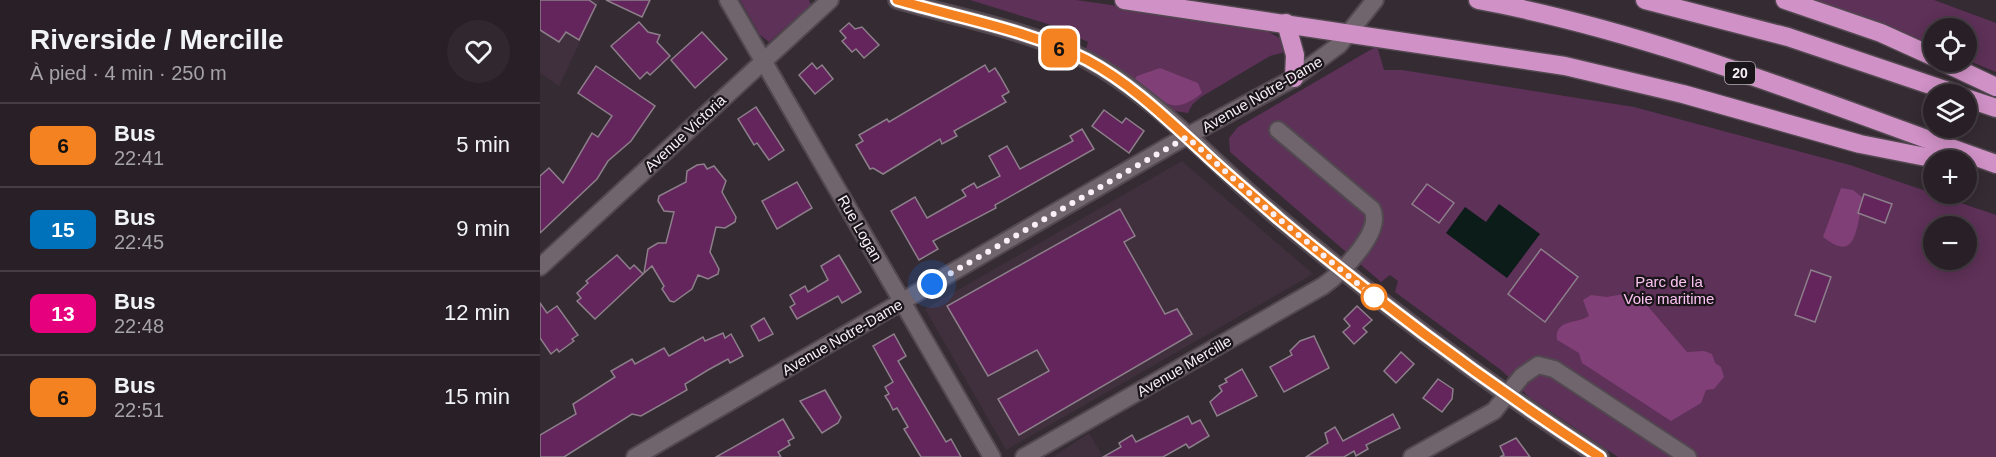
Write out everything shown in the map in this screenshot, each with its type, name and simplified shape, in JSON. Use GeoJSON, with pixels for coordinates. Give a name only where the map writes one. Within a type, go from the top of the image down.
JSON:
{"type":"FeatureCollection","features":[{"type":"Feature","properties":{"kind":"highway"},"geometry":{"type":"LineString","coordinates":[[1124,0],[1565,66],[1683,94],[1860,144],[1923,156]]}},
{"type":"Feature","properties":{"kind":"highway","name":"20"},"geometry":{"type":"LineString","coordinates":[[1478,0],[1552,15],[1634,37],[1996,164]]}},
{"type":"Feature","properties":{"kind":"highway"},"geometry":{"type":"LineString","coordinates":[[1645,0],[1788,37],[1927,84]]}},
{"type":"Feature","properties":{"kind":"highway"},"geometry":{"type":"LineString","coordinates":[[1785,0],[1897,39],[1923,52]]}},
{"type":"Feature","properties":{"kind":"highway"},"geometry":{"type":"LineString","coordinates":[[1286,23],[1295,55],[1294,78]]}},
{"type":"Feature","properties":{"kind":"highway"},"geometry":{"type":"LineString","coordinates":[[1964,72],[1996,87]]}},
{"type":"Feature","properties":{"kind":"highway"},"geometry":{"type":"LineString","coordinates":[[1977,102],[1996,108]]}},
{"type":"Feature","properties":{"kind":"highway"},"geometry":{"type":"LineString","coordinates":[[1977,168],[1996,172]]}},
{"type":"Feature","properties":{"kind":"street","name":"Rue Logan"},"geometry":{"type":"LineString","coordinates":[[728,0],[992,457]]}},
{"type":"Feature","properties":{"kind":"street","name":"Avenue Victoria"},"geometry":{"type":"LineString","coordinates":[[540,267],[830,0]]}},
{"type":"Feature","properties":{"kind":"street"},"geometry":{"type":"LineString","coordinates":[[897,0],[1028,37],[1072,53],[1133,90],[1341,271],[1423,335],[1600,457]]}},
{"type":"Feature","properties":{"kind":"street","name":"Avenue Notre-Dame"},"geometry":{"type":"LineString","coordinates":[[635,457],[1187,137],[1294,78],[1326,56],[1351,33],[1375,0]]}},
{"type":"Feature","properties":{"kind":"street","name":"Avenue Mercille"},"geometry":{"type":"LineString","coordinates":[[1024,457],[1323,286],[1341,271],[1366,241],[1375,222],[1374,213],[1365,202],[1278,130]]}},
{"type":"Feature","properties":{"kind":"street"},"geometry":{"type":"LineString","coordinates":[[1412,457],[1494,411],[1530,368],[1538,365],[1549,367],[1688,457]]}},
{"type":"Feature","properties":{"kind":"shaded area"},"geometry":{"type":"Polygon","coordinates":[[[540,0],[600,0],[559,86],[540,73],[540,0]]]}},
{"type":"Feature","properties":{"kind":"shaded area"},"geometry":{"type":"Polygon","coordinates":[[[1160,68],[1198,83],[1202,93],[1182,105],[1174,105],[1160,99],[1135,79],[1137,76],[1160,68]]]}},
{"type":"Feature","properties":{"kind":"shaded area"},"geometry":{"type":"Polygon","coordinates":[[[1182,161],[1313,274],[1006,450],[925,309],[1182,161]]]}},
{"type":"Feature","properties":{"kind":"shaded area"},"geometry":{"type":"Polygon","coordinates":[[[1841,188],[1853,190],[1863,198],[1858,212],[1860,214],[1856,232],[1846,246],[1832,243],[1823,237],[1841,188]]]}},
{"type":"Feature","properties":{"kind":"shaded area"},"geometry":{"type":"Polygon","coordinates":[[[1499,204],[1540,234],[1507,278],[1446,233],[1465,207],[1486,222],[1499,204]]]}},
{"type":"Feature","properties":{"kind":"shaded area"},"geometry":{"type":"Polygon","coordinates":[[[1624,294],[1645,303],[1687,352],[1704,351],[1712,354],[1715,363],[1721,367],[1724,377],[1714,389],[1706,390],[1701,403],[1671,421],[1582,363],[1579,353],[1557,340],[1557,333],[1563,325],[1589,316],[1583,300],[1591,295],[1607,297],[1624,294]]]}},
{"type":"Feature","properties":{"kind":"shaded area"},"geometry":{"type":"Polygon","coordinates":[[[1089,433],[1103,457],[1053,457],[1089,433]]]}},
{"type":"Feature","properties":{"kind":"green space"},"geometry":{"type":"Polygon","coordinates":[[[740,0],[809,0],[811,5],[769,42],[760,35],[740,0]]]}},
{"type":"Feature","properties":{"kind":"green space"},"geometry":{"type":"Polygon","coordinates":[[[970,0],[1076,0],[1258,26],[1285,41],[1285,52],[1270,56],[1201,97],[1192,105],[1188,113],[1174,111],[1123,71],[1086,49],[1088,42],[1064,29],[970,0]]]}},
{"type":"Feature","properties":{"kind":"green space"},"geometry":{"type":"Polygon","coordinates":[[[1807,0],[1934,0],[1996,23],[1996,72],[1977,64],[1977,18],[1923,18],[1923,42],[1807,0]]]}},
{"type":"Feature","properties":{"kind":"green space","name":"Parc de la Voie maritime"},"geometry":{"type":"Polygon","coordinates":[[[1377,46],[1384,70],[1402,70],[1634,107],[1850,165],[1923,190],[1923,204],[1964,204],[1996,215],[1996,457],[1618,457],[1529,397],[1501,370],[1395,292],[1398,281],[1390,275],[1381,282],[1230,152],[1229,138],[1238,127],[1377,46]]]}},
{"type":"Feature","properties":{"kind":"building"},"geometry":{"type":"Polygon","coordinates":[[[540,0],[589,0],[596,5],[579,40],[566,32],[559,42],[540,30],[540,0]]]}},
{"type":"Feature","properties":{"kind":"building"},"geometry":{"type":"Polygon","coordinates":[[[606,0],[650,0],[642,17],[606,0]]]}},
{"type":"Feature","properties":{"kind":"building"},"geometry":{"type":"Polygon","coordinates":[[[639,22],[648,32],[660,35],[657,42],[670,56],[650,75],[647,72],[640,79],[611,46],[639,22]]]}},
{"type":"Feature","properties":{"kind":"building"},"geometry":{"type":"Polygon","coordinates":[[[849,23],[855,29],[862,27],[879,45],[864,58],[856,49],[852,52],[842,41],[846,38],[840,31],[849,23]]]}},
{"type":"Feature","properties":{"kind":"building"},"geometry":{"type":"Polygon","coordinates":[[[702,32],[727,59],[695,88],[671,60],[702,32]]]}},
{"type":"Feature","properties":{"kind":"building"},"geometry":{"type":"Polygon","coordinates":[[[812,63],[817,69],[822,65],[833,79],[815,94],[799,75],[812,63]]]}},
{"type":"Feature","properties":{"kind":"building"},"geometry":{"type":"Polygon","coordinates":[[[985,65],[989,72],[995,68],[1000,76],[1009,92],[1002,96],[1006,102],[954,131],[957,136],[942,144],[940,139],[883,174],[873,168],[870,169],[856,145],[863,141],[859,135],[887,119],[889,122],[985,65]]]}},
{"type":"Feature","properties":{"kind":"building"},"geometry":{"type":"Polygon","coordinates":[[[596,66],[655,106],[631,141],[608,161],[597,179],[540,233],[540,176],[549,168],[563,183],[592,133],[598,137],[612,116],[578,93],[596,66]]]}},
{"type":"Feature","properties":{"kind":"building"},"geometry":{"type":"Polygon","coordinates":[[[756,107],[784,150],[769,160],[757,143],[754,145],[738,119],[756,107]]]}},
{"type":"Feature","properties":{"kind":"building"},"geometry":{"type":"Polygon","coordinates":[[[1104,110],[1122,123],[1126,118],[1144,131],[1129,153],[1092,126],[1104,110]]]}},
{"type":"Feature","properties":{"kind":"building"},"geometry":{"type":"Polygon","coordinates":[[[1082,129],[1094,149],[995,205],[996,208],[933,241],[938,249],[919,260],[891,211],[915,197],[927,218],[966,196],[962,190],[974,183],[977,188],[1000,176],[989,156],[1007,146],[1020,169],[1073,141],[1070,136],[1082,129]]]}},
{"type":"Feature","properties":{"kind":"building"},"geometry":{"type":"Polygon","coordinates":[[[704,164],[707,169],[714,166],[726,181],[722,192],[736,217],[735,222],[725,228],[716,227],[710,252],[719,269],[718,274],[708,279],[698,275],[692,289],[674,302],[670,301],[662,289],[664,286],[652,266],[644,273],[648,249],[658,243],[666,243],[674,212],[664,211],[658,201],[659,196],[686,182],[687,171],[704,164]]]}},
{"type":"Feature","properties":{"kind":"building"},"geometry":{"type":"Polygon","coordinates":[[[797,182],[812,208],[777,229],[762,201],[797,182]]]}},
{"type":"Feature","properties":{"kind":"building"},"geometry":{"type":"Polygon","coordinates":[[[1427,184],[1454,203],[1439,223],[1412,204],[1427,184]]]}},
{"type":"Feature","properties":{"kind":"building"},"geometry":{"type":"Polygon","coordinates":[[[1864,194],[1892,204],[1885,223],[1858,213],[1864,194]]]}},
{"type":"Feature","properties":{"kind":"building"},"geometry":{"type":"Polygon","coordinates":[[[1120,209],[1135,236],[1124,242],[1165,314],[1177,309],[1192,334],[1019,435],[998,399],[1049,371],[1037,350],[988,376],[947,306],[1120,209]]]}},
{"type":"Feature","properties":{"kind":"building"},"geometry":{"type":"Polygon","coordinates":[[[1541,249],[1578,277],[1545,322],[1508,294],[1541,249]]]}},
{"type":"Feature","properties":{"kind":"building"},"geometry":{"type":"Polygon","coordinates":[[[617,255],[630,269],[634,265],[643,274],[595,319],[577,301],[581,298],[577,293],[588,283],[586,281],[617,255]]]}},
{"type":"Feature","properties":{"kind":"building"},"geometry":{"type":"Polygon","coordinates":[[[839,255],[861,292],[842,303],[838,296],[797,319],[790,307],[795,304],[790,295],[805,286],[808,292],[828,280],[821,266],[839,255]]]}},
{"type":"Feature","properties":{"kind":"building"},"geometry":{"type":"Polygon","coordinates":[[[1811,270],[1831,277],[1815,322],[1795,315],[1811,270]]]}},
{"type":"Feature","properties":{"kind":"building"},"geometry":{"type":"Polygon","coordinates":[[[540,303],[547,313],[557,306],[578,335],[572,339],[574,341],[559,352],[557,349],[551,354],[540,338],[540,303]]]}},
{"type":"Feature","properties":{"kind":"building"},"geometry":{"type":"Polygon","coordinates":[[[1357,306],[1372,320],[1363,328],[1367,332],[1354,344],[1343,332],[1350,326],[1344,319],[1357,306]]]}},
{"type":"Feature","properties":{"kind":"building"},"geometry":{"type":"Polygon","coordinates":[[[764,318],[773,334],[759,341],[751,326],[764,318]]]}},
{"type":"Feature","properties":{"kind":"building"},"geometry":{"type":"Polygon","coordinates":[[[723,333],[725,338],[731,334],[743,356],[730,363],[728,359],[708,370],[685,384],[687,390],[641,416],[632,414],[564,457],[540,457],[540,435],[576,414],[573,404],[615,377],[611,371],[632,359],[635,364],[664,348],[669,356],[703,337],[705,341],[723,333]]]}},
{"type":"Feature","properties":{"kind":"building"},"geometry":{"type":"Polygon","coordinates":[[[894,334],[906,356],[898,361],[946,442],[951,439],[961,457],[921,457],[904,429],[908,427],[897,408],[893,410],[885,396],[889,394],[885,387],[893,382],[873,346],[894,334]]]}},
{"type":"Feature","properties":{"kind":"building"},"geometry":{"type":"Polygon","coordinates":[[[1314,336],[1329,368],[1284,392],[1270,367],[1292,355],[1290,351],[1300,341],[1314,336]]]}},
{"type":"Feature","properties":{"kind":"building"},"geometry":{"type":"Polygon","coordinates":[[[1401,352],[1414,364],[1396,383],[1384,371],[1401,352]]]}},
{"type":"Feature","properties":{"kind":"building"},"geometry":{"type":"Polygon","coordinates":[[[1242,369],[1257,396],[1217,416],[1210,402],[1222,391],[1219,386],[1227,382],[1225,379],[1242,369]]]}},
{"type":"Feature","properties":{"kind":"building"},"geometry":{"type":"Polygon","coordinates":[[[1438,379],[1453,389],[1452,399],[1442,412],[1423,398],[1438,379]]]}},
{"type":"Feature","properties":{"kind":"building"},"geometry":{"type":"Polygon","coordinates":[[[825,390],[841,417],[838,423],[822,433],[800,401],[825,390]]]}},
{"type":"Feature","properties":{"kind":"building"},"geometry":{"type":"Polygon","coordinates":[[[1393,414],[1400,428],[1366,445],[1368,449],[1356,456],[1354,451],[1344,457],[1306,457],[1328,443],[1325,433],[1335,427],[1343,441],[1393,414]]]}},
{"type":"Feature","properties":{"kind":"building"},"geometry":{"type":"Polygon","coordinates":[[[1188,416],[1192,424],[1200,420],[1209,436],[1189,448],[1186,444],[1163,457],[1103,457],[1121,447],[1119,443],[1132,435],[1136,442],[1188,416]]]}},
{"type":"Feature","properties":{"kind":"building"},"geometry":{"type":"Polygon","coordinates":[[[783,419],[794,438],[788,441],[790,445],[778,452],[781,457],[716,457],[783,419]]]}},
{"type":"Feature","properties":{"kind":"building"},"geometry":{"type":"Polygon","coordinates":[[[1516,438],[1530,457],[1500,457],[1504,455],[1500,446],[1516,438]]]}},
{"type":"Feature","properties":{"kind":"bus line","name":"6"},"geometry":{"type":"LineString","coordinates":[[897,0],[1028,37],[1072,53],[1112,75],[1162,114],[1267,209],[1341,271],[1463,364],[1600,457]]}},
{"type":"Feature","properties":{"kind":"route"},"geometry":{"type":"LineString","coordinates":[[932,284],[1187,137],[1267,209],[1374,297]]}}]}
